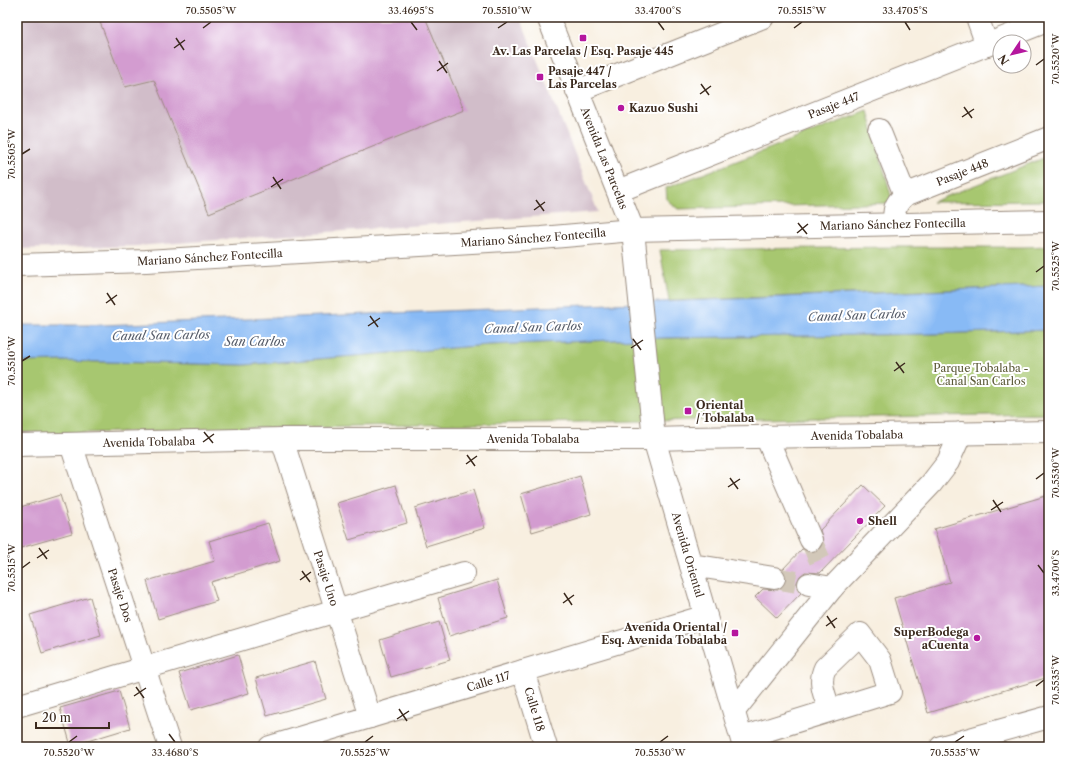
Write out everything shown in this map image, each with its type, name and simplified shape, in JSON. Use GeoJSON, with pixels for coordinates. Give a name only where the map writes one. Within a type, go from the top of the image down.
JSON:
{"type":"FeatureCollection","features":[{"type":"Feature","properties":{"kind":"street","name":"Avenida Las Parcelas"},"geometry":{"type":"LineString","coordinates":[[548,17],[633,230],[646,359]]}},
{"type":"Feature","properties":{"kind":"street"},"geometry":{"type":"LineString","coordinates":[[577,91],[763,17]]}},
{"type":"Feature","properties":{"kind":"street"},"geometry":{"type":"LineString","coordinates":[[976,17],[987,45]]}},
{"type":"Feature","properties":{"kind":"street","name":"Pasaje 447"},"geometry":{"type":"LineString","coordinates":[[618,191],[1049,20]]}},
{"type":"Feature","properties":{"kind":"street"},"geometry":{"type":"LineString","coordinates":[[879,130],[905,195],[898,202],[894,210],[894,224]]}},
{"type":"Feature","properties":{"kind":"street","name":"Pasaje 448"},"geometry":{"type":"LineString","coordinates":[[905,195],[1049,138]]}},
{"type":"Feature","properties":{"kind":"street","name":"Mariano Sánchez Fontecilla"},"geometry":{"type":"LineString","coordinates":[[17,265],[154,261],[533,239],[633,230],[1049,221]]}},
{"type":"Feature","properties":{"kind":"street","name":"Avenida Oriental"},"geometry":{"type":"LineString","coordinates":[[646,359],[654,439],[743,742]]}},
{"type":"Feature","properties":{"kind":"street","name":"Avenida Tobalaba"},"geometry":{"type":"LineString","coordinates":[[17,445],[282,439],[654,439],[1049,432]]}},
{"type":"Feature","properties":{"kind":"street"},"geometry":{"type":"LineString","coordinates":[[734,711],[822,581],[931,484],[948,462],[961,433]]}},
{"type":"Feature","properties":{"kind":"street"},"geometry":{"type":"LineString","coordinates":[[766,436],[811,540]]}},
{"type":"Feature","properties":{"kind":"street","name":"Pasaje Uno"},"geometry":{"type":"LineString","coordinates":[[282,439],[370,717]]}},
{"type":"Feature","properties":{"kind":"street","name":"Pasaje Dos"},"geometry":{"type":"LineString","coordinates":[[71,444],[143,669],[170,747]]}},
{"type":"Feature","properties":{"kind":"street"},"geometry":{"type":"LineString","coordinates":[[691,565],[774,578]]}},
{"type":"Feature","properties":{"kind":"street"},"geometry":{"type":"LineString","coordinates":[[17,706],[464,573]]}},
{"type":"Feature","properties":{"kind":"street","name":"Calle 117"},"geometry":{"type":"LineString","coordinates":[[270,747],[706,616]]}},
{"type":"Feature","properties":{"kind":"street","name":"Calle 118"},"geometry":{"type":"LineString","coordinates":[[523,671],[546,747]]}},
{"type":"Feature","properties":{"kind":"street"},"geometry":{"type":"LineString","coordinates":[[743,742],[830,710]]}},
{"type":"Feature","properties":{"kind":"street"},"geometry":{"type":"LineString","coordinates":[[941,747],[1049,717]]}},
{"type":"Feature","properties":{"kind":"shaded area"},"geometry":{"type":"Polygon","coordinates":[[[17,17],[520,17],[598,212],[136,246],[17,249],[17,17]]]}},
{"type":"Feature","properties":{"kind":"green space"},"geometry":{"type":"Polygon","coordinates":[[[868,111],[893,203],[678,209],[667,200],[666,188],[868,111]]]}},
{"type":"Feature","properties":{"kind":"green space"},"geometry":{"type":"Polygon","coordinates":[[[1049,156],[1049,201],[932,202],[1049,156]]]}},
{"type":"Feature","properties":{"kind":"green space"},"geometry":{"type":"Polygon","coordinates":[[[1049,246],[1049,286],[669,301],[660,250],[1023,247],[1049,246]]]}},
{"type":"Feature","properties":{"kind":"green space","name":"Parque Tobalaba - Canal San Carlos"},"geometry":{"type":"Polygon","coordinates":[[[1049,330],[1049,414],[17,433],[17,362],[61,361],[244,365],[488,345],[663,338],[932,334],[1049,330]]]}},
{"type":"Feature","properties":{"kind":"water","name":"San Carlos"},"geometry":{"type":"Polygon","coordinates":[[[1049,286],[1049,330],[932,334],[663,338],[488,345],[244,365],[61,361],[17,362],[17,325],[102,325],[1049,286]]]}},
{"type":"Feature","properties":{"kind":"building"},"geometry":{"type":"Polygon","coordinates":[[[98,17],[425,17],[464,110],[209,213],[154,80],[125,87],[98,17]]]}},
{"type":"Feature","properties":{"kind":"building"},"geometry":{"type":"Polygon","coordinates":[[[580,476],[591,514],[532,532],[521,494],[580,476]]]}},
{"type":"Feature","properties":{"kind":"building"},"geometry":{"type":"Polygon","coordinates":[[[396,485],[407,523],[349,540],[337,503],[396,485]]]}},
{"type":"Feature","properties":{"kind":"building"},"geometry":{"type":"Polygon","coordinates":[[[863,485],[885,506],[820,573],[805,572],[800,576],[797,582],[797,588],[801,593],[777,618],[755,597],[763,589],[778,590],[783,586],[786,580],[786,574],[783,569],[802,549],[810,552],[816,552],[821,548],[823,541],[820,530],[863,485]]]}},
{"type":"Feature","properties":{"kind":"building"},"geometry":{"type":"Polygon","coordinates":[[[473,490],[485,528],[426,546],[415,508],[473,490]]]}},
{"type":"Feature","properties":{"kind":"building"},"geometry":{"type":"Polygon","coordinates":[[[60,495],[72,533],[17,549],[17,508],[60,495]]]}},
{"type":"Feature","properties":{"kind":"building","name":"SuperBodega aCuenta"},"geometry":{"type":"Polygon","coordinates":[[[1049,495],[1049,677],[928,713],[894,598],[950,582],[934,529],[1049,495]]]}},
{"type":"Feature","properties":{"kind":"building"},"geometry":{"type":"Polygon","coordinates":[[[268,523],[280,561],[211,582],[217,601],[158,619],[147,581],[215,561],[209,541],[268,523]]]}},
{"type":"Feature","properties":{"kind":"building"},"geometry":{"type":"Polygon","coordinates":[[[497,580],[508,618],[449,636],[438,598],[497,580]]]}},
{"type":"Feature","properties":{"kind":"building"},"geometry":{"type":"Polygon","coordinates":[[[90,597],[101,635],[42,653],[30,615],[90,597]]]}},
{"type":"Feature","properties":{"kind":"building"},"geometry":{"type":"Polygon","coordinates":[[[439,622],[450,660],[391,677],[380,640],[439,622]]]}},
{"type":"Feature","properties":{"kind":"building"},"geometry":{"type":"Polygon","coordinates":[[[238,655],[249,693],[191,710],[179,673],[238,655]]]}},
{"type":"Feature","properties":{"kind":"building"},"geometry":{"type":"Polygon","coordinates":[[[315,661],[326,699],[267,716],[256,678],[315,661]]]}},
{"type":"Feature","properties":{"kind":"building"},"geometry":{"type":"Polygon","coordinates":[[[119,691],[130,728],[71,746],[60,708],[119,691]]]}},
{"type":"Feature","properties":{"kind":"tunnel"},"geometry":{"type":"LineString","coordinates":[[811,540],[824,570]]}},
{"type":"Feature","properties":{"kind":"tunnel"},"geometry":{"type":"LineString","coordinates":[[774,578],[809,584]]}},
{"type":"Feature","properties":{"kind":"place","name":"Av. Las Parcelas / Esq. Pasaje 445"},"geometry":{"type":"Point","coordinates":[583,38]}},
{"type":"Feature","properties":{"kind":"place","name":"Pasaje 447 / Las Parcelas"},"geometry":{"type":"Point","coordinates":[540,77]}},
{"type":"Feature","properties":{"kind":"place","name":"Kazuo Sushi"},"geometry":{"type":"Point","coordinates":[621,108]}},
{"type":"Feature","properties":{"kind":"place","name":"Oriental / Tobalaba"},"geometry":{"type":"Point","coordinates":[688,411]}},
{"type":"Feature","properties":{"kind":"place","name":"Shell"},"geometry":{"type":"Point","coordinates":[860,521]}},
{"type":"Feature","properties":{"kind":"place","name":"Avenida Oriental / Esq. Avenida Tobalaba"},"geometry":{"type":"Point","coordinates":[735,633]}},
{"type":"Feature","properties":{"kind":"place","name":"SuperBodega aCuenta"},"geometry":{"type":"Point","coordinates":[977,638]}},
{"type":"Feature","properties":{"kind":"water label","name":"Canal San Carlos"},"geometry":{"type":"Point","coordinates":[857,315]}},
{"type":"Feature","properties":{"kind":"water label","name":"Canal San Carlos"},"geometry":{"type":"Point","coordinates":[533,327]}},
{"type":"Feature","properties":{"kind":"water label","name":"Canal San Carlos"},"geometry":{"type":"Point","coordinates":[161,335]}}]}
